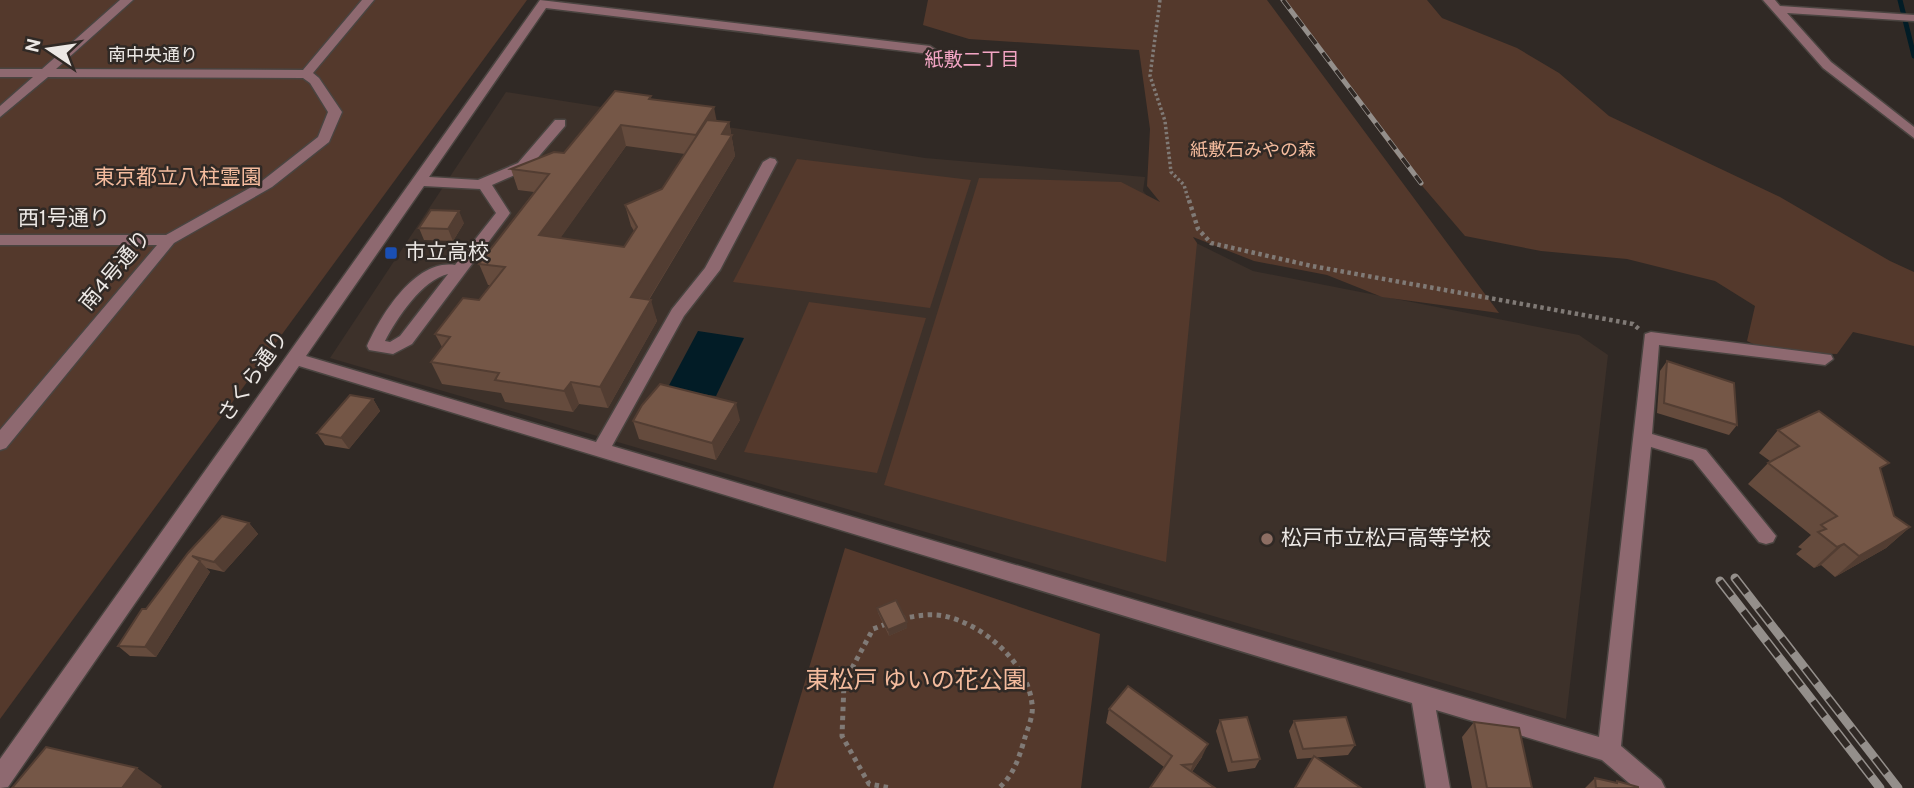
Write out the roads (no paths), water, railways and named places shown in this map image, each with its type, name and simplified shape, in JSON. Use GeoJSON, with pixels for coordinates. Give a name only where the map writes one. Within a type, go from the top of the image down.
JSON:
{"type":"FeatureCollection","features":[{"type":"Feature","properties":{"kind":"street"},"geometry":{"type":"LineString","coordinates":[[0,113],[127,0]]}},
{"type":"Feature","properties":{"kind":"street"},"geometry":{"type":"LineString","coordinates":[[306,74],[368,0]]}},
{"type":"Feature","properties":{"kind":"street"},"geometry":{"type":"LineString","coordinates":[[545,2],[930,50]]}},
{"type":"Feature","properties":{"kind":"street","name":"さくら通り"},"geometry":{"type":"LineString","coordinates":[[0,779],[545,2]]}},
{"type":"Feature","properties":{"kind":"street"},"geometry":{"type":"LineString","coordinates":[[1774,5],[1914,18]]}},
{"type":"Feature","properties":{"kind":"street"},"geometry":{"type":"LineString","coordinates":[[1774,5],[1827,65],[1914,134]]}},
{"type":"Feature","properties":{"kind":"street","name":"南中央通り"},"geometry":{"type":"LineString","coordinates":[[0,73],[306,74]]}},
{"type":"Feature","properties":{"kind":"street","name":"南4号通り"},"geometry":{"type":"LineString","coordinates":[[0,443],[169,240],[267,184],[324,139],[335,112],[315,81],[306,74]]}},
{"type":"Feature","properties":{"kind":"street"},"geometry":{"type":"LineString","coordinates":[[478,185],[523,166],[560,122]]}},
{"type":"Feature","properties":{"kind":"street"},"geometry":{"type":"LineString","coordinates":[[601,449],[678,313],[712,270],[770,162]]}},
{"type":"Feature","properties":{"kind":"street"},"geometry":{"type":"LineString","coordinates":[[419,181],[484,185],[493,194],[503,213],[406,340],[393,348],[375,346],[380,332],[425,278],[442,269],[459,270]]}},
{"type":"Feature","properties":{"kind":"street","name":"西1号通り"},"geometry":{"type":"LineString","coordinates":[[0,240],[169,240]]}},
{"type":"Feature","properties":{"kind":"street"},"geometry":{"type":"LineString","coordinates":[[1609,751],[1643,438],[1651,338],[1825,359]]}},
{"type":"Feature","properties":{"kind":"street"},"geometry":{"type":"LineString","coordinates":[[294,359],[1609,751],[1653,788]]}},
{"type":"Feature","properties":{"kind":"street"},"geometry":{"type":"LineString","coordinates":[[1643,438],[1699,455],[1766,536]]}},
{"type":"Feature","properties":{"kind":"street"},"geometry":{"type":"LineString","coordinates":[[1422,694],[1438,788]]}},
{"type":"Feature","properties":{"kind":"water"},"geometry":{"type":"Polygon","coordinates":[[[698,331],[744,338],[716,396],[667,389],[698,331]]]}},
{"type":"Feature","properties":{"kind":"waterway"},"geometry":{"type":"LineString","coordinates":[[1900,0],[1914,56]]}},
{"type":"Feature","properties":{"kind":"railway"},"geometry":{"type":"LineString","coordinates":[[1283,0],[1421,183]]}},
{"type":"Feature","properties":{"kind":"railway"},"geometry":{"type":"LineString","coordinates":[[1735,578],[1898,788]]}},
{"type":"Feature","properties":{"kind":"railway"},"geometry":{"type":"LineString","coordinates":[[1720,581],[1880,788]]}},
{"type":"Feature","properties":{"kind":"place","name":"市立高校"},"geometry":{"type":"Point","coordinates":[391,253]}},
{"type":"Feature","properties":{"kind":"place","name":"松戸市立松戸高等学校"},"geometry":{"type":"Point","coordinates":[1267,539]}},
{"type":"Feature","properties":{"kind":"district","name":"紙敷二丁目"},"geometry":{"type":"Point","coordinates":[972,61]}},
{"type":"Feature","properties":{"kind":"park label","name":"紙敷石みやの森"},"geometry":{"type":"Point","coordinates":[1253,151]}},
{"type":"Feature","properties":{"kind":"park label","name":"東京都立八柱霊園"},"geometry":{"type":"Point","coordinates":[178,178]}},
{"type":"Feature","properties":{"kind":"park label","name":"東松戸 ゆいの花公園"},"geometry":{"type":"Point","coordinates":[916,682]}}]}
